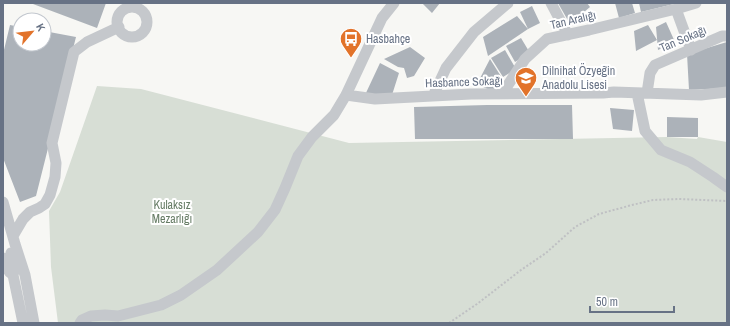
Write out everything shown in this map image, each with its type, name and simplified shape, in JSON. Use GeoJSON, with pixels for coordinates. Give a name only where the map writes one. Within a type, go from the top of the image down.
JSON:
{"type":"FeatureCollection","features":[{"type":"Feature","properties":{"kind":"street"},"geometry":{"type":"LineString","coordinates":[[80,323],[82,320],[91,316],[118,316],[161,305],[181,295],[218,270],[258,232],[274,210],[298,156],[312,137],[334,115],[346,96],[382,18],[394,3]]}},
{"type":"Feature","properties":{"kind":"street"},"geometry":{"type":"LineString","coordinates":[[433,96],[446,68],[474,32],[508,3]]}},
{"type":"Feature","properties":{"kind":"street"},"geometry":{"type":"LineString","coordinates":[[551,3],[568,35]]}},
{"type":"Feature","properties":{"kind":"street","name":"Tan Aralığı"},"geometry":{"type":"LineString","coordinates":[[502,94],[525,59],[547,39],[696,3]]}},
{"type":"Feature","properties":{"kind":"street"},"geometry":{"type":"LineString","coordinates":[[676,9],[691,50]]}},
{"type":"Feature","properties":{"kind":"street"},"geometry":{"type":"LineString","coordinates":[[13,236],[23,219],[30,212],[45,204],[50,195],[55,178],[56,163],[52,143],[74,52],[87,42],[119,27]]}},
{"type":"Feature","properties":{"kind":"street","name":"Tan Sokağı"},"geometry":{"type":"LineString","coordinates":[[642,93],[655,65],[722,36],[727,36]]}},
{"type":"Feature","properties":{"kind":"street","name":"Hasbance Sokağı"},"geometry":{"type":"LineString","coordinates":[[346,96],[376,99],[502,94],[614,92],[701,95],[727,92]]}},
{"type":"Feature","properties":{"kind":"street"},"geometry":{"type":"LineString","coordinates":[[642,93],[645,131],[661,150],[690,162],[727,187]]}},
{"type":"Feature","properties":{"kind":"street"},"geometry":{"type":"LineString","coordinates":[[30,212],[4,207],[25,275],[34,323]]}},
{"type":"Feature","properties":{"kind":"street"},"geometry":{"type":"LineString","coordinates":[[3,229],[15,264],[13,275],[23,323]]}},
{"type":"Feature","properties":{"kind":"street"},"geometry":{"type":"LineString","coordinates":[[3,258],[7,268],[13,275]]}},
{"type":"Feature","properties":{"kind":"path"},"geometry":{"type":"LineString","coordinates":[[449,323],[546,253],[575,227],[599,214],[653,200],[679,199],[727,201]]}},
{"type":"Feature","properties":{"kind":"green space","name":"Kulaksız Mezarlığı"},"geometry":{"type":"Polygon","coordinates":[[[97,86],[141,89],[349,143],[667,137],[697,139],[698,137],[727,142],[727,323],[58,323],[51,267],[49,211],[60,192],[97,86]]]}},
{"type":"Feature","properties":{"kind":"building"},"geometry":{"type":"Polygon","coordinates":[[[106,3],[97,28],[33,4],[106,3]]]}},
{"type":"Feature","properties":{"kind":"building"},"geometry":{"type":"Polygon","coordinates":[[[422,3],[440,3],[432,13],[422,3]]]}},
{"type":"Feature","properties":{"kind":"building"},"geometry":{"type":"Polygon","coordinates":[[[558,3],[587,3],[590,7],[570,24],[558,3]]]}},
{"type":"Feature","properties":{"kind":"building"},"geometry":{"type":"Polygon","coordinates":[[[615,3],[632,3],[635,13],[619,18],[615,3]]]}},
{"type":"Feature","properties":{"kind":"building"},"geometry":{"type":"Polygon","coordinates":[[[639,3],[674,3],[674,4],[641,12],[639,3]]]}},
{"type":"Feature","properties":{"kind":"building"},"geometry":{"type":"Polygon","coordinates":[[[532,6],[540,23],[528,29],[520,12],[532,6]]]}},
{"type":"Feature","properties":{"kind":"building"},"geometry":{"type":"Polygon","coordinates":[[[517,16],[528,29],[488,56],[483,37],[517,16]]]}},
{"type":"Feature","properties":{"kind":"building"},"geometry":{"type":"Polygon","coordinates":[[[666,22],[675,42],[658,50],[656,27],[666,22]]]}},
{"type":"Feature","properties":{"kind":"building"},"geometry":{"type":"Polygon","coordinates":[[[10,25],[12,25],[12,52],[52,52],[52,32],[76,37],[36,196],[20,202],[3,158],[3,54],[10,25]]]}},
{"type":"Feature","properties":{"kind":"building"},"geometry":{"type":"Polygon","coordinates":[[[648,25],[657,40],[636,51],[634,31],[648,25]]]}},
{"type":"Feature","properties":{"kind":"building"},"geometry":{"type":"Polygon","coordinates":[[[521,38],[530,53],[515,62],[506,46],[521,38]]]}},
{"type":"Feature","properties":{"kind":"building"},"geometry":{"type":"Polygon","coordinates":[[[727,42],[727,88],[689,90],[687,54],[727,42]]]}},
{"type":"Feature","properties":{"kind":"building"},"geometry":{"type":"Polygon","coordinates":[[[410,47],[425,58],[414,76],[407,78],[404,68],[398,67],[384,59],[410,47]]]}},
{"type":"Feature","properties":{"kind":"building"},"geometry":{"type":"Polygon","coordinates":[[[505,50],[516,69],[503,77],[491,58],[505,50]]]}},
{"type":"Feature","properties":{"kind":"building"},"geometry":{"type":"Polygon","coordinates":[[[490,59],[502,78],[494,92],[477,84],[490,59]]]}},
{"type":"Feature","properties":{"kind":"building"},"geometry":{"type":"Polygon","coordinates":[[[380,63],[399,73],[392,95],[365,95],[380,63]]]}},
{"type":"Feature","properties":{"kind":"building"},"geometry":{"type":"Polygon","coordinates":[[[572,105],[573,139],[415,139],[414,107],[572,105]]]}},
{"type":"Feature","properties":{"kind":"building"},"geometry":{"type":"Polygon","coordinates":[[[610,108],[634,110],[632,131],[613,129],[610,108]]]}},
{"type":"Feature","properties":{"kind":"building"},"geometry":{"type":"Polygon","coordinates":[[[667,117],[698,118],[698,137],[667,137],[667,117]]]}},
{"type":"Feature","properties":{"kind":"place","name":"Hasbahçe"},"geometry":{"type":"Point","coordinates":[351,58]}},
{"type":"Feature","properties":{"kind":"place","name":"Dilnihat Özyeğin Anadolu Lisesi"},"geometry":{"type":"Point","coordinates":[526,98]}}]}
